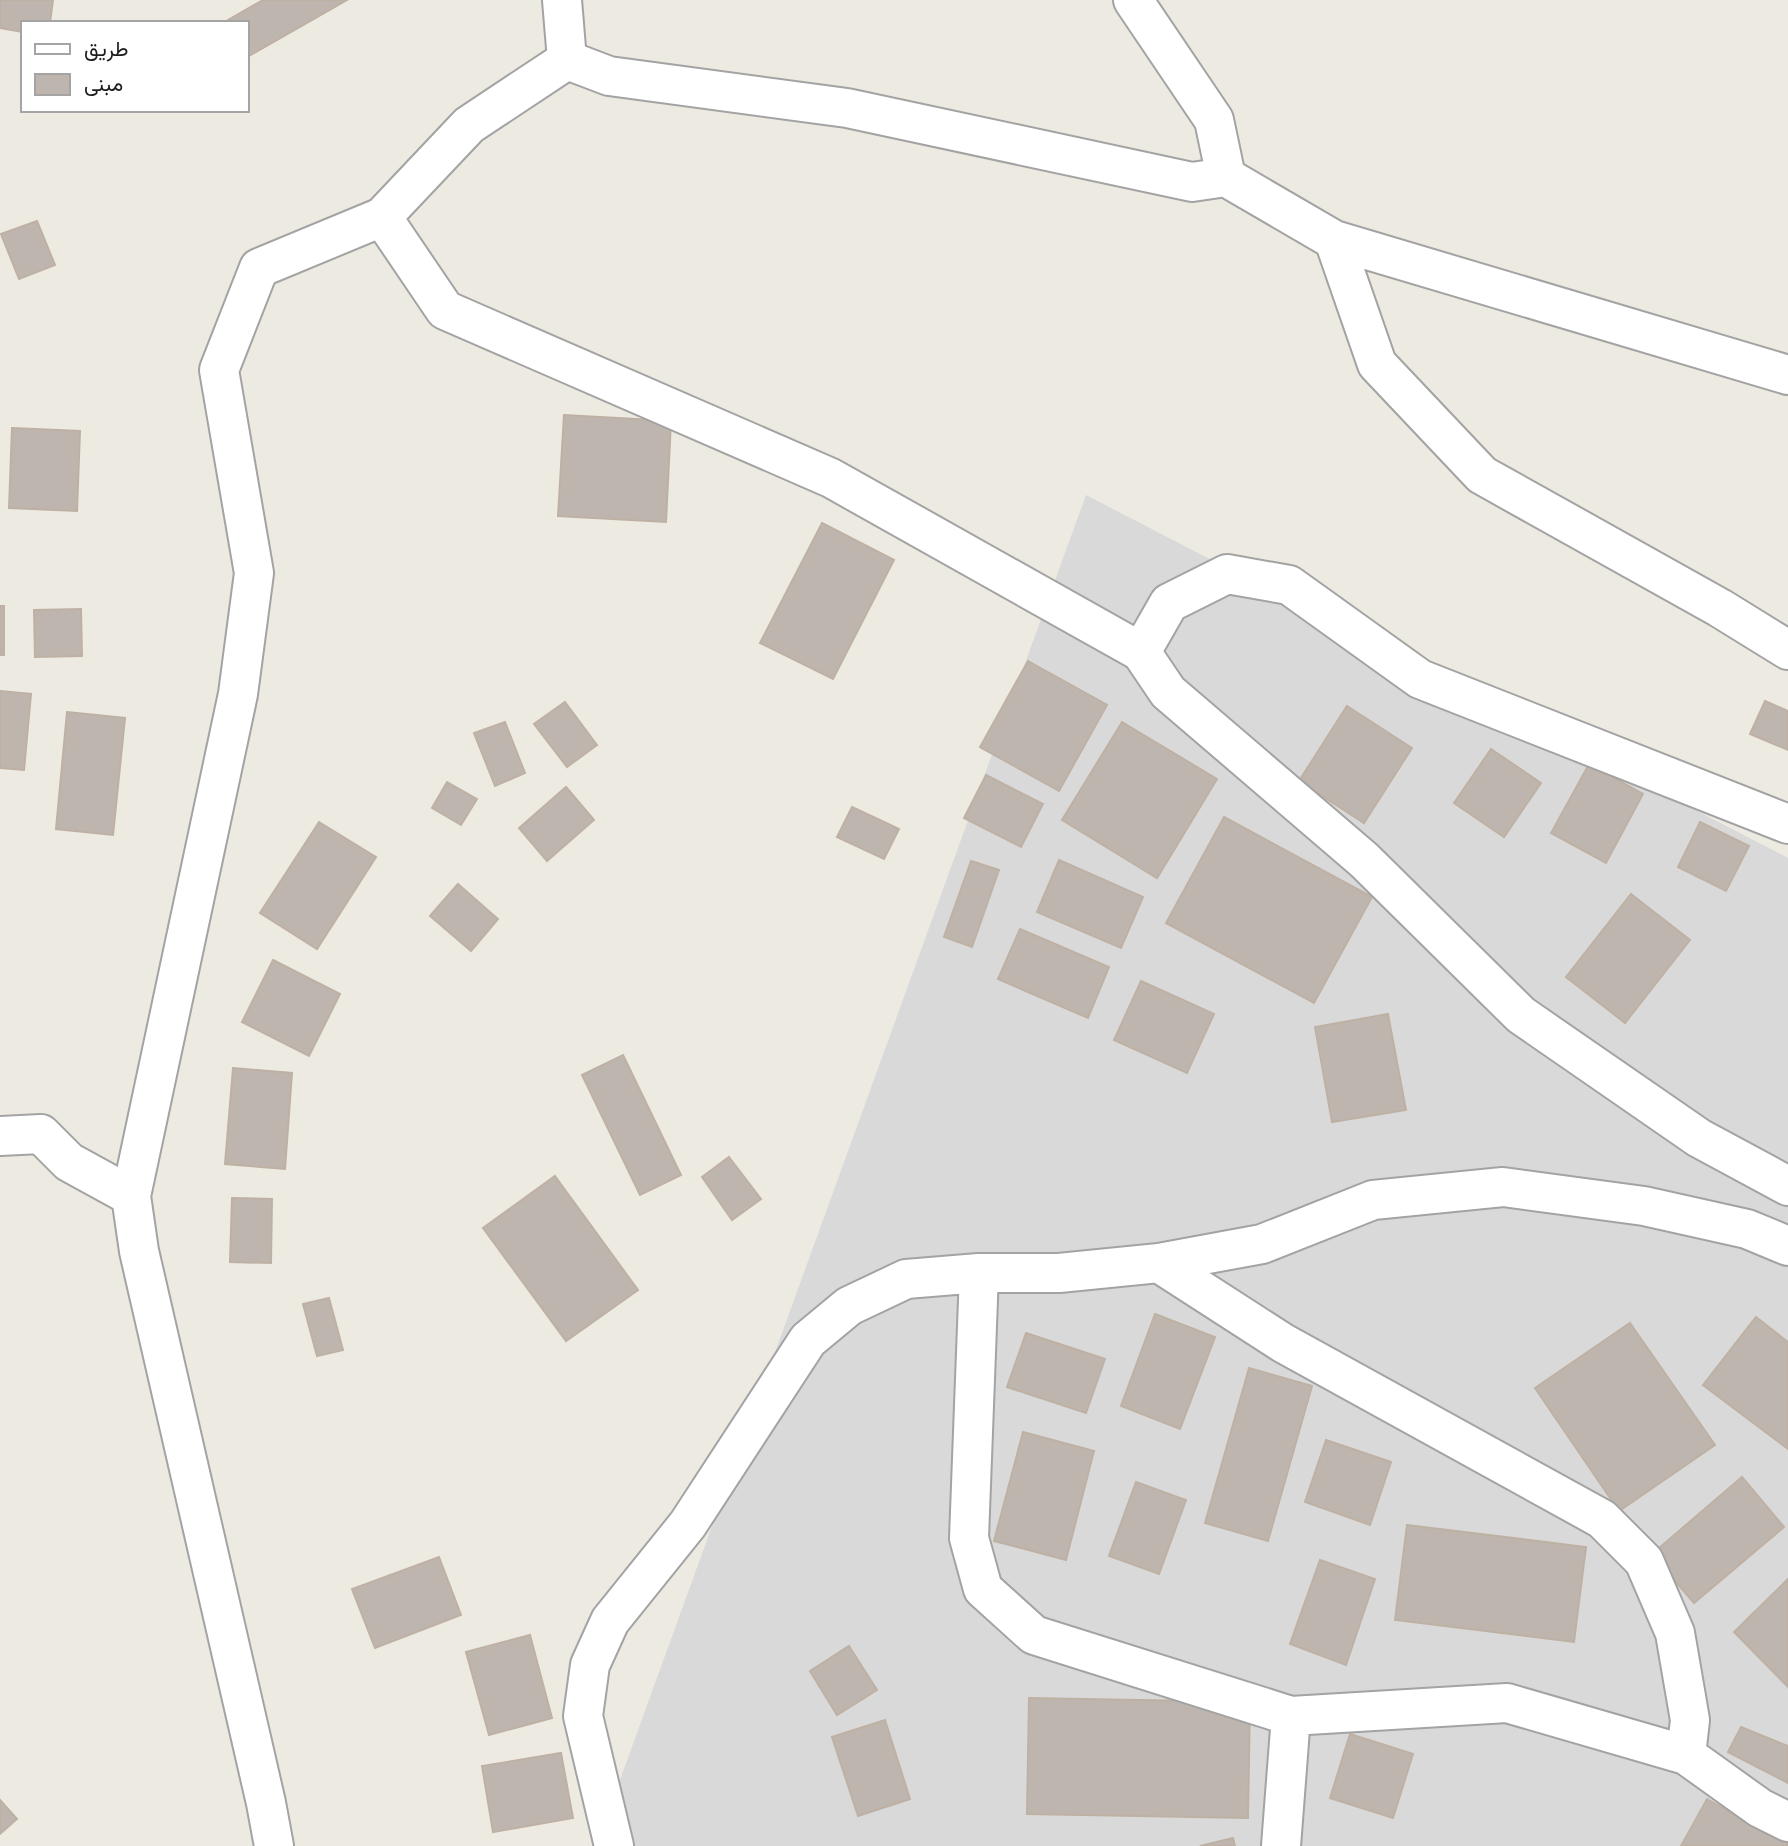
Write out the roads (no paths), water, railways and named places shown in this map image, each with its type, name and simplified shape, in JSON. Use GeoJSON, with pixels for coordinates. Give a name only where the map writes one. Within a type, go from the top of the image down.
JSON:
{"type":"FeatureCollection","features":[{"type":"Feature","properties":{"kind":"street"},"geometry":{"type":"LineString","coordinates":[[562,0],[567,60]]}},
{"type":"Feature","properties":{"kind":"street"},"geometry":{"type":"LineString","coordinates":[[1133,0],[1214,120],[1226,177]]}},
{"type":"Feature","properties":{"kind":"street"},"geometry":{"type":"LineString","coordinates":[[567,60],[609,76],[847,108],[1192,182],[1226,177],[1334,240],[1788,375]]}},
{"type":"Feature","properties":{"kind":"street"},"geometry":{"type":"LineString","coordinates":[[274,1846],[139,1251],[131,1196],[238,694],[254,573],[219,370],[259,268],[382,217],[469,125],[567,60]]}},
{"type":"Feature","properties":{"kind":"street"},"geometry":{"type":"LineString","coordinates":[[382,217],[445,310],[831,478],[1140,652],[1168,692],[1364,860],[1521,1015],[1699,1138],[1788,1186]]}},
{"type":"Feature","properties":{"kind":"street"},"geometry":{"type":"LineString","coordinates":[[1334,240],[1377,364],[1482,475],[1720,608],[1788,650]]}},
{"type":"Feature","properties":{"kind":"street"},"geometry":{"type":"LineString","coordinates":[[1140,652],[1169,603],[1227,574],[1289,584],[1420,679],[1788,824]]}},
{"type":"Feature","properties":{"kind":"street"},"geometry":{"type":"LineString","coordinates":[[0,1136],[41,1134],[69,1162],[131,1196]]}},
{"type":"Feature","properties":{"kind":"street"},"geometry":{"type":"LineString","coordinates":[[614,1846],[583,1716],[590,1665],[610,1621],[688,1524],[808,1340],[849,1306],[906,1279],[978,1273],[1059,1273],[1159,1263],[1262,1244],[1373,1200],[1503,1187],[1644,1206],[1747,1229],[1788,1247]]}},
{"type":"Feature","properties":{"kind":"street"},"geometry":{"type":"LineString","coordinates":[[1159,1263],[1283,1343],[1602,1519],[1644,1561],[1675,1633],[1690,1720],[1686,1755]]}},
{"type":"Feature","properties":{"kind":"street"},"geometry":{"type":"LineString","coordinates":[[978,1273],[969,1538],[983,1589],[1034,1636],[1291,1716],[1507,1703],[1686,1755],[1760,1808],[1788,1822]]}},
{"type":"Feature","properties":{"kind":"street"},"geometry":{"type":"LineString","coordinates":[[1282,1846],[1291,1716]]}}]}
